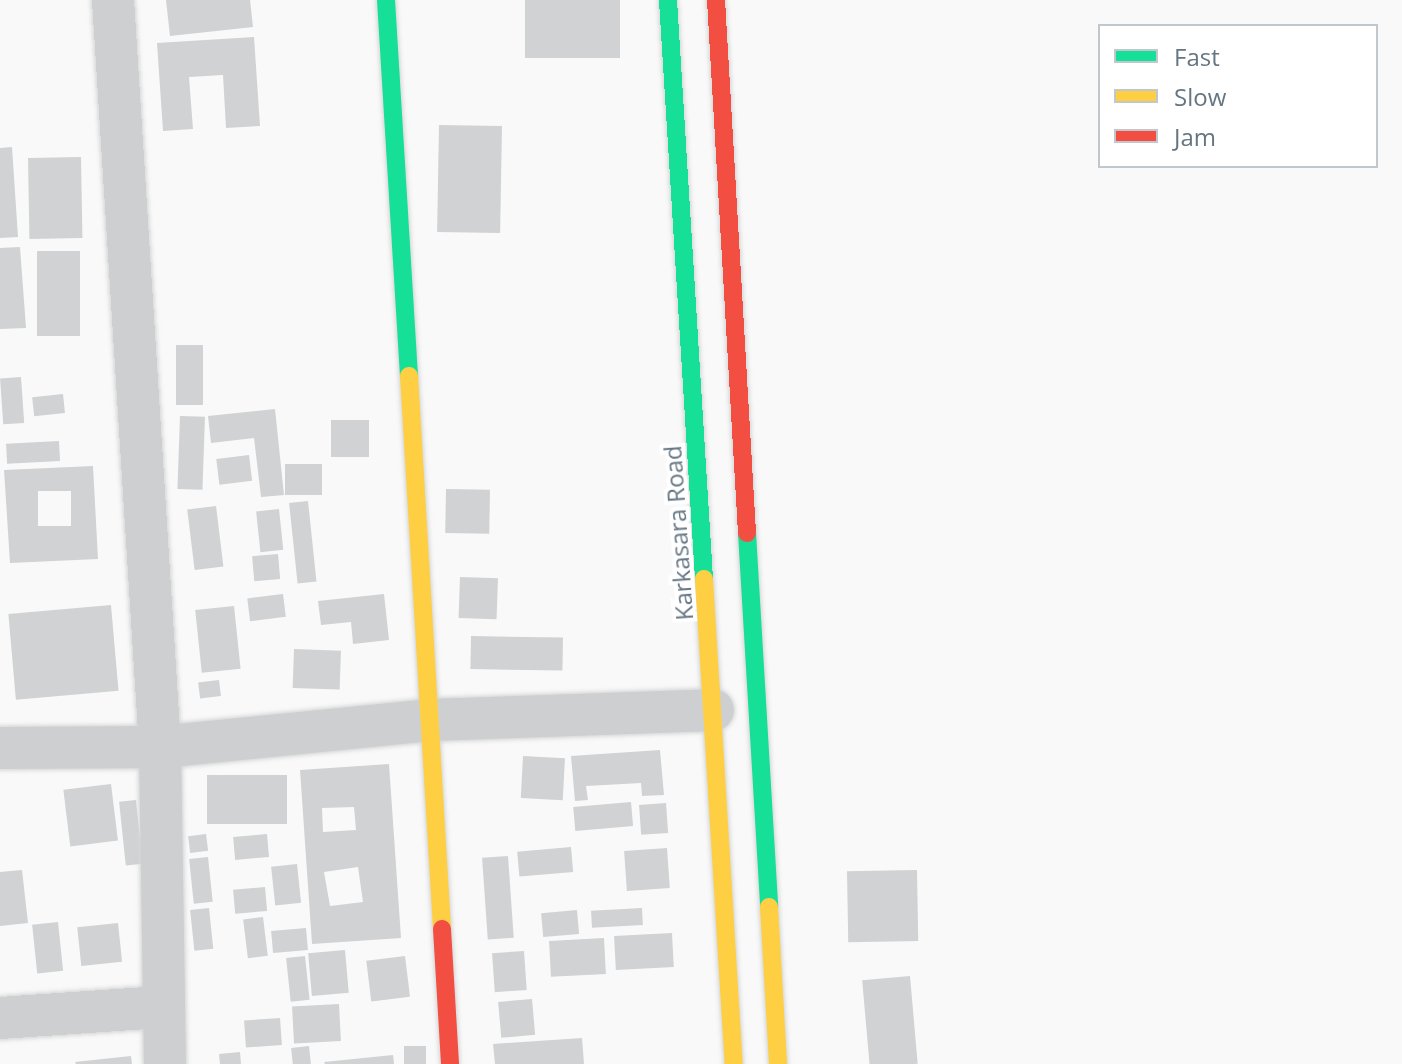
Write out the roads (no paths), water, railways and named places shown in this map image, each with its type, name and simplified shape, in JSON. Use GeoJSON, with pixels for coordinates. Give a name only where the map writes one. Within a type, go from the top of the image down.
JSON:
{"type":"FeatureCollection","features":[{"type":"Feature","properties":{"kind":"main road"},"geometry":{"type":"LineString","coordinates":[[386,0],[450,1064]]}},
{"type":"Feature","properties":{"kind":"main road","name":"Karkasara Road"},"geometry":{"type":"LineString","coordinates":[[668,0],[734,1064]]}},
{"type":"Feature","properties":{"kind":"main road"},"geometry":{"type":"LineString","coordinates":[[716,0],[778,1064]]}},
{"type":"Feature","properties":{"kind":"street"},"geometry":{"type":"LineString","coordinates":[[113,0],[160,747],[165,1064]]}},
{"type":"Feature","properties":{"kind":"street"},"geometry":{"type":"LineString","coordinates":[[0,748],[160,747],[430,720],[713,710]]}},
{"type":"Feature","properties":{"kind":"street"},"geometry":{"type":"LineString","coordinates":[[0,1018],[162,1007]]}}]}
